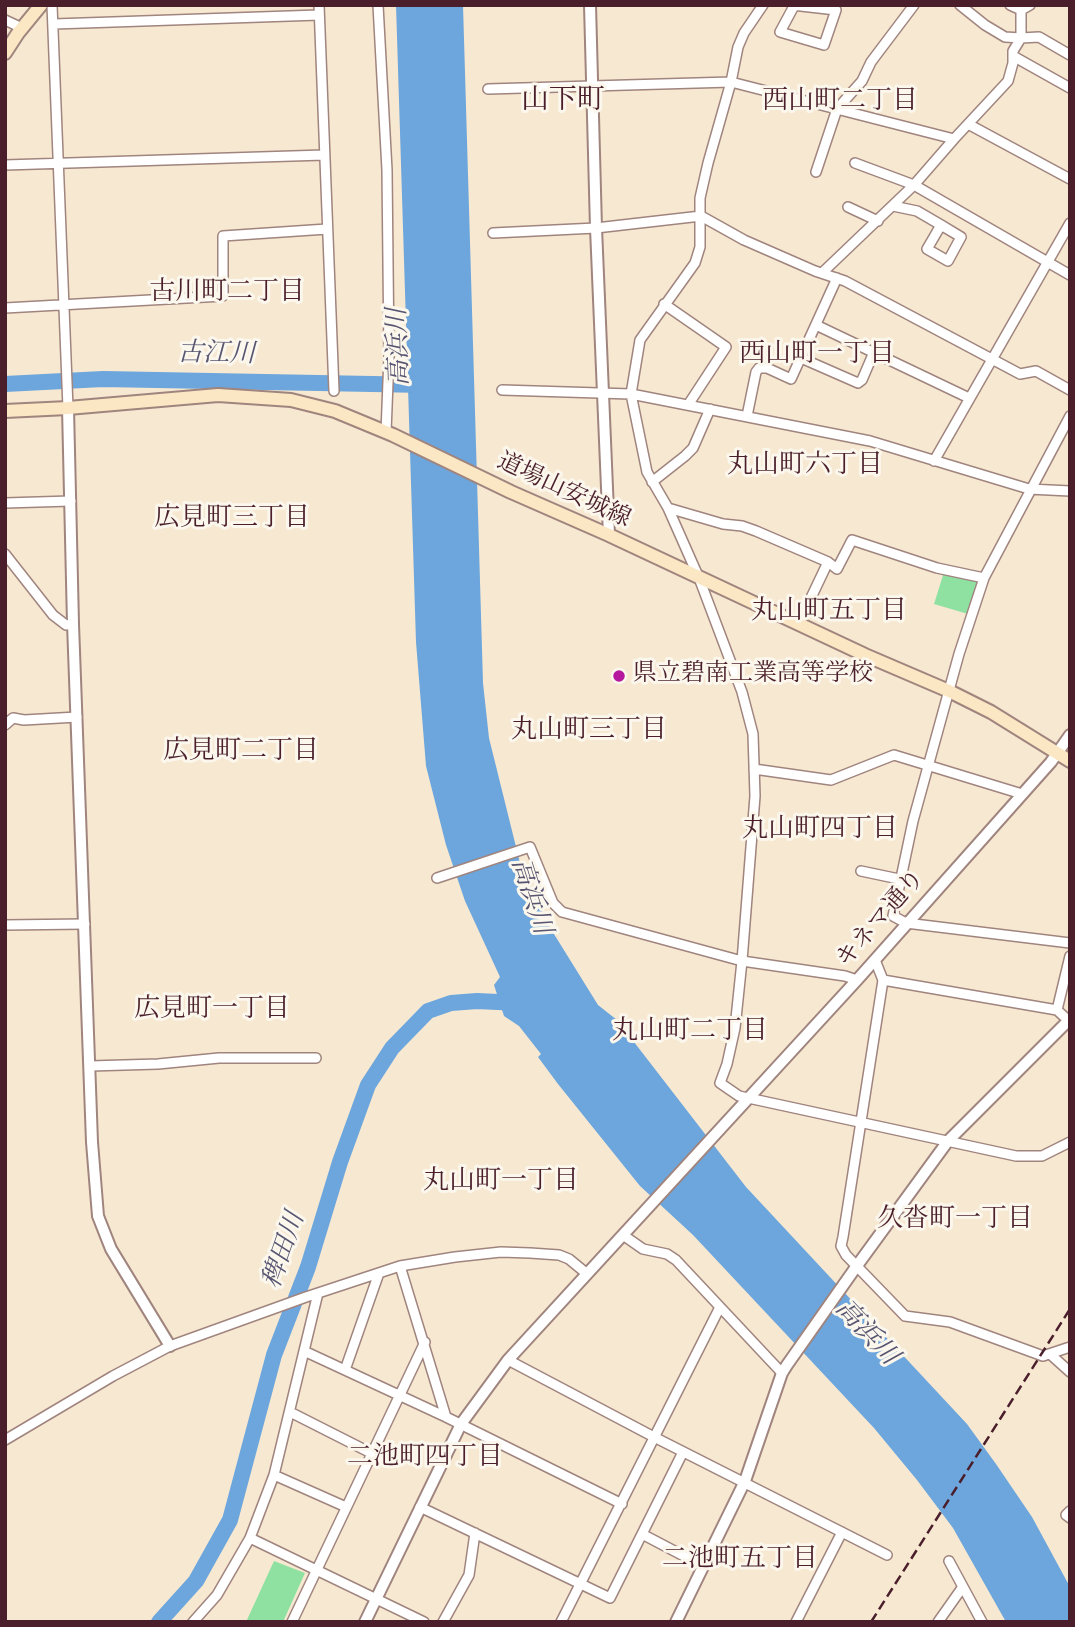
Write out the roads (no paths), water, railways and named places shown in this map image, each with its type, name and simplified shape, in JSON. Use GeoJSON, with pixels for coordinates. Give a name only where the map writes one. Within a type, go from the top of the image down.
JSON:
{"type":"FeatureCollection","features":[{"type":"Feature","properties":{"kind":"main road"},"geometry":{"type":"LineString","coordinates":[[5,52],[41,5]]}},
{"type":"Feature","properties":{"kind":"main road","name":"道場山安城線"},"geometry":{"type":"LineString","coordinates":[[5,411],[218,395],[290,400],[335,411],[390,433],[865,655],[949,691],[991,712],[1070,761]]}},
{"type":"Feature","properties":{"kind":"street"},"geometry":{"type":"LineString","coordinates":[[52,5],[60,164],[92,1142],[98,1216],[111,1250],[170,1346]]}},
{"type":"Feature","properties":{"kind":"street"},"geometry":{"type":"LineString","coordinates":[[378,5],[387,170],[390,433]]}},
{"type":"Feature","properties":{"kind":"street"},"geometry":{"type":"LineString","coordinates":[[590,5],[608,535]]}},
{"type":"Feature","properties":{"kind":"street"},"geometry":{"type":"LineString","coordinates":[[764,5],[744,33],[738,47],[702,186],[699,247],[695,263],[640,340],[631,394],[647,472],[668,508],[699,578],[741,692],[753,734],[751,863],[743,961],[735,1028],[720,1083],[739,1096],[1016,1156],[1042,1156],[1070,1142]]}},
{"type":"Feature","properties":{"kind":"street"},"geometry":{"type":"LineString","coordinates":[[816,172],[837,109],[862,81],[871,62],[914,5]]}},
{"type":"Feature","properties":{"kind":"street"},"geometry":{"type":"LineString","coordinates":[[960,5],[1005,37],[1039,37],[1070,55]]}},
{"type":"Feature","properties":{"kind":"street"},"geometry":{"type":"LineString","coordinates":[[1010,5],[1021,10]]}},
{"type":"Feature","properties":{"kind":"street"},"geometry":{"type":"LineString","coordinates":[[1021,10],[1030,5]]}},
{"type":"Feature","properties":{"kind":"street"},"geometry":{"type":"LineString","coordinates":[[793,6],[836,10],[824,46],[780,32],[793,6]]}},
{"type":"Feature","properties":{"kind":"street"},"geometry":{"type":"LineString","coordinates":[[54,24],[319,10],[334,391]]}},
{"type":"Feature","properties":{"kind":"street"},"geometry":{"type":"LineString","coordinates":[[823,272],[914,185],[1008,81],[1013,51],[1021,38],[1021,10]]}},
{"type":"Feature","properties":{"kind":"street"},"geometry":{"type":"LineString","coordinates":[[5,20],[22,28]]}},
{"type":"Feature","properties":{"kind":"street"},"geometry":{"type":"LineString","coordinates":[[1013,56],[1070,88]]}},
{"type":"Feature","properties":{"kind":"street"},"geometry":{"type":"LineString","coordinates":[[488,89],[731,82],[954,139]]}},
{"type":"Feature","properties":{"kind":"street"},"geometry":{"type":"LineString","coordinates":[[968,124],[1070,179]]}},
{"type":"Feature","properties":{"kind":"street"},"geometry":{"type":"LineString","coordinates":[[5,165],[324,155]]}},
{"type":"Feature","properties":{"kind":"street"},"geometry":{"type":"LineString","coordinates":[[856,163],[914,185],[1070,275]]}},
{"type":"Feature","properties":{"kind":"street"},"geometry":{"type":"LineString","coordinates":[[848,206],[878,220]]}},
{"type":"Feature","properties":{"kind":"street"},"geometry":{"type":"LineString","coordinates":[[893,206],[917,211],[941,225]]}},
{"type":"Feature","properties":{"kind":"street"},"geometry":{"type":"LineString","coordinates":[[493,233],[596,228],[701,216],[744,240],[815,271],[838,278],[1020,374],[1036,371],[1070,390]]}},
{"type":"Feature","properties":{"kind":"street"},"geometry":{"type":"LineString","coordinates":[[934,461],[1070,223]]}},
{"type":"Feature","properties":{"kind":"street"},"geometry":{"type":"LineString","coordinates":[[5,308],[223,296],[222,236],[327,229]]}},
{"type":"Feature","properties":{"kind":"street"},"geometry":{"type":"LineString","coordinates":[[747,416],[756,372],[759,368],[767,368],[791,379],[838,278]]}},
{"type":"Feature","properties":{"kind":"street"},"geometry":{"type":"LineString","coordinates":[[664,304],[726,347],[688,405]]}},
{"type":"Feature","properties":{"kind":"street"},"geometry":{"type":"LineString","coordinates":[[816,325],[969,398]]}},
{"type":"Feature","properties":{"kind":"street"},"geometry":{"type":"LineString","coordinates":[[802,358],[858,383],[862,380],[874,352]]}},
{"type":"Feature","properties":{"kind":"street"},"geometry":{"type":"LineString","coordinates":[[502,390],[631,394],[870,441],[1029,489],[1070,491]]}},
{"type":"Feature","properties":{"kind":"street"},"geometry":{"type":"LineString","coordinates":[[652,482],[693,448],[710,409]]}},
{"type":"Feature","properties":{"kind":"street"},"geometry":{"type":"LineString","coordinates":[[1070,416],[984,578],[949,691],[899,879],[893,916],[906,923],[1070,943]]}},
{"type":"Feature","properties":{"kind":"street"},"geometry":{"type":"LineString","coordinates":[[5,503],[71,501]]}},
{"type":"Feature","properties":{"kind":"street"},"geometry":{"type":"LineString","coordinates":[[668,508],[723,524],[749,528],[828,562],[837,569],[852,540],[937,568],[984,578]]}},
{"type":"Feature","properties":{"kind":"street"},"geometry":{"type":"LineString","coordinates":[[5,554],[53,615],[66,625],[74,624]]}},
{"type":"Feature","properties":{"kind":"street"},"geometry":{"type":"LineString","coordinates":[[799,623],[828,562]]}},
{"type":"Feature","properties":{"kind":"street"},"geometry":{"type":"LineString","coordinates":[[5,725],[13,718],[24,720],[77,717]]}},
{"type":"Feature","properties":{"kind":"street","name":"キネマ通り"},"geometry":{"type":"LineString","coordinates":[[365,1622],[461,1424],[508,1360],[875,960],[1058,753],[1070,735]]}},
{"type":"Feature","properties":{"kind":"street"},"geometry":{"type":"LineString","coordinates":[[754,769],[831,780],[894,755],[1022,794]]}},
{"type":"Feature","properties":{"kind":"street"},"geometry":{"type":"LineString","coordinates":[[441,876],[530,847],[553,903],[562,912],[743,961],[834,974],[857,980]]}},
{"type":"Feature","properties":{"kind":"street"},"geometry":{"type":"LineString","coordinates":[[861,871],[899,879]]}},
{"type":"Feature","properties":{"kind":"street"},"geometry":{"type":"LineString","coordinates":[[5,925],[85,924]]}},
{"type":"Feature","properties":{"kind":"street"},"geometry":{"type":"LineString","coordinates":[[1056,1010],[1070,956]]}},
{"type":"Feature","properties":{"kind":"street"},"geometry":{"type":"LineString","coordinates":[[875,960],[883,980],[841,1246],[856,1267],[905,1316],[950,1322],[1043,1356],[1070,1347]]}},
{"type":"Feature","properties":{"kind":"street"},"geometry":{"type":"LineString","coordinates":[[676,1622],[745,1482],[785,1369],[948,1141],[1069,1021],[1056,1010],[883,980]]}},
{"type":"Feature","properties":{"kind":"street"},"geometry":{"type":"LineString","coordinates":[[90,1066],[158,1064],[219,1058],[316,1058]]}},
{"type":"Feature","properties":{"kind":"street"},"geometry":{"type":"LineString","coordinates":[[623,1235],[643,1249],[667,1254],[676,1260],[720,1307],[785,1369]]}},
{"type":"Feature","properties":{"kind":"street"},"geometry":{"type":"LineString","coordinates":[[5,1440],[113,1376],[170,1346],[400,1266],[500,1252],[530,1253],[559,1255],[569,1259],[586,1273]]}},
{"type":"Feature","properties":{"kind":"street"},"geometry":{"type":"LineString","coordinates":[[400,1266],[446,1417]]}},
{"type":"Feature","properties":{"kind":"street"},"geometry":{"type":"LineString","coordinates":[[345,1370],[380,1273]]}},
{"type":"Feature","properties":{"kind":"street"},"geometry":{"type":"LineString","coordinates":[[193,1622],[216,1595],[250,1538],[274,1475],[318,1293]]}},
{"type":"Feature","properties":{"kind":"street"},"geometry":{"type":"LineString","coordinates":[[561,1622],[720,1307]]}},
{"type":"Feature","properties":{"kind":"street"},"geometry":{"type":"LineString","coordinates":[[292,1622],[425,1342]]}},
{"type":"Feature","properties":{"kind":"street"},"geometry":{"type":"LineString","coordinates":[[304,1351],[461,1424],[622,1504]]}},
{"type":"Feature","properties":{"kind":"street"},"geometry":{"type":"LineString","coordinates":[[1050,1354],[1070,1372]]}},
{"type":"Feature","properties":{"kind":"street"},"geometry":{"type":"LineString","coordinates":[[508,1360],[887,1555]]}},
{"type":"Feature","properties":{"kind":"street"},"geometry":{"type":"LineString","coordinates":[[290,1412],[373,1454]]}},
{"type":"Feature","properties":{"kind":"street"},"geometry":{"type":"LineString","coordinates":[[420,1507],[610,1598],[683,1451]]}},
{"type":"Feature","properties":{"kind":"street"},"geometry":{"type":"LineString","coordinates":[[274,1475],[346,1507]]}},
{"type":"Feature","properties":{"kind":"street"},"geometry":{"type":"LineString","coordinates":[[1070,1511],[1066,1515],[1070,1518]]}},
{"type":"Feature","properties":{"kind":"street"},"geometry":{"type":"LineString","coordinates":[[796,1622],[842,1532]]}},
{"type":"Feature","properties":{"kind":"street"},"geometry":{"type":"LineString","coordinates":[[443,1622],[469,1575],[475,1533]]}},
{"type":"Feature","properties":{"kind":"street"},"geometry":{"type":"LineString","coordinates":[[642,1534],[703,1566]]}},
{"type":"Feature","properties":{"kind":"street"},"geometry":{"type":"LineString","coordinates":[[250,1538],[424,1622]]}},
{"type":"Feature","properties":{"kind":"street"},"geometry":{"type":"LineString","coordinates":[[949,1561],[982,1622]]}},
{"type":"Feature","properties":{"kind":"street"},"geometry":{"type":"LineString","coordinates":[[938,1622],[962,1588]]}},
{"type":"Feature","properties":{"kind":"water","name":"高浜川"},"geometry":{"type":"Polygon","coordinates":[[[396,5],[463,5],[483,683],[489,738],[520,863],[549,926],[598,1005],[617,1020],[746,1187],[967,1424],[996,1464],[1032,1517],[1070,1587],[1070,1622],[1006,1622],[953,1528],[874,1428],[693,1235],[640,1186],[558,1084],[538,1057],[541,1054],[519,1026],[504,1016],[494,985],[500,977],[465,901],[446,845],[426,766],[416,642],[396,5]]]}},
{"type":"Feature","properties":{"kind":"waterway","name":"古江川"},"geometry":{"type":"LineString","coordinates":[[5,384],[103,379],[426,385]]}},
{"type":"Feature","properties":{"kind":"waterway","name":"稗田川"},"geometry":{"type":"LineString","coordinates":[[159,1622],[196,1581],[230,1520],[274,1355],[308,1267],[340,1162],[368,1085],[392,1048],[428,1011],[451,1003],[519,1003]]}},
{"type":"Feature","properties":{"kind":"railway"},"geometry":{"type":"LineString","coordinates":[[871,1622],[1070,1309]]}},
{"type":"Feature","properties":{"kind":"place","name":"県立碧南工業高等学校"},"geometry":{"type":"Point","coordinates":[619,676]}},
{"type":"Feature","properties":{"kind":"district","name":"山下町"},"geometry":{"type":"Point","coordinates":[563,103]}},
{"type":"Feature","properties":{"kind":"district","name":"西山町二丁目"},"geometry":{"type":"Point","coordinates":[840,103]}},
{"type":"Feature","properties":{"kind":"district","name":"古川町二丁目"},"geometry":{"type":"Point","coordinates":[227,294]}},
{"type":"Feature","properties":{"kind":"district","name":"西山町一丁目"},"geometry":{"type":"Point","coordinates":[817,356]}},
{"type":"Feature","properties":{"kind":"district","name":"丸山町六丁目"},"geometry":{"type":"Point","coordinates":[805,467]}},
{"type":"Feature","properties":{"kind":"district","name":"広見町三丁目"},"geometry":{"type":"Point","coordinates":[232,520]}},
{"type":"Feature","properties":{"kind":"district","name":"丸山町五丁目"},"geometry":{"type":"Point","coordinates":[829,613]}},
{"type":"Feature","properties":{"kind":"district","name":"丸山町三丁目"},"geometry":{"type":"Point","coordinates":[589,732]}},
{"type":"Feature","properties":{"kind":"district","name":"広見町二丁目"},"geometry":{"type":"Point","coordinates":[241,753]}},
{"type":"Feature","properties":{"kind":"district","name":"丸山町四丁目"},"geometry":{"type":"Point","coordinates":[820,831]}},
{"type":"Feature","properties":{"kind":"district","name":"広見町一丁目"},"geometry":{"type":"Point","coordinates":[212,1011]}},
{"type":"Feature","properties":{"kind":"district","name":"丸山町二丁目"},"geometry":{"type":"Point","coordinates":[690,1033]}},
{"type":"Feature","properties":{"kind":"district","name":"丸山町一丁目"},"geometry":{"type":"Point","coordinates":[501,1183]}},
{"type":"Feature","properties":{"kind":"district","name":"久沓町一丁目"},"geometry":{"type":"Point","coordinates":[955,1221]}},
{"type":"Feature","properties":{"kind":"district","name":"二池町四丁目"},"geometry":{"type":"Point","coordinates":[425,1459]}},
{"type":"Feature","properties":{"kind":"district","name":"二池町五丁目"},"geometry":{"type":"Point","coordinates":[740,1561]}}]}
